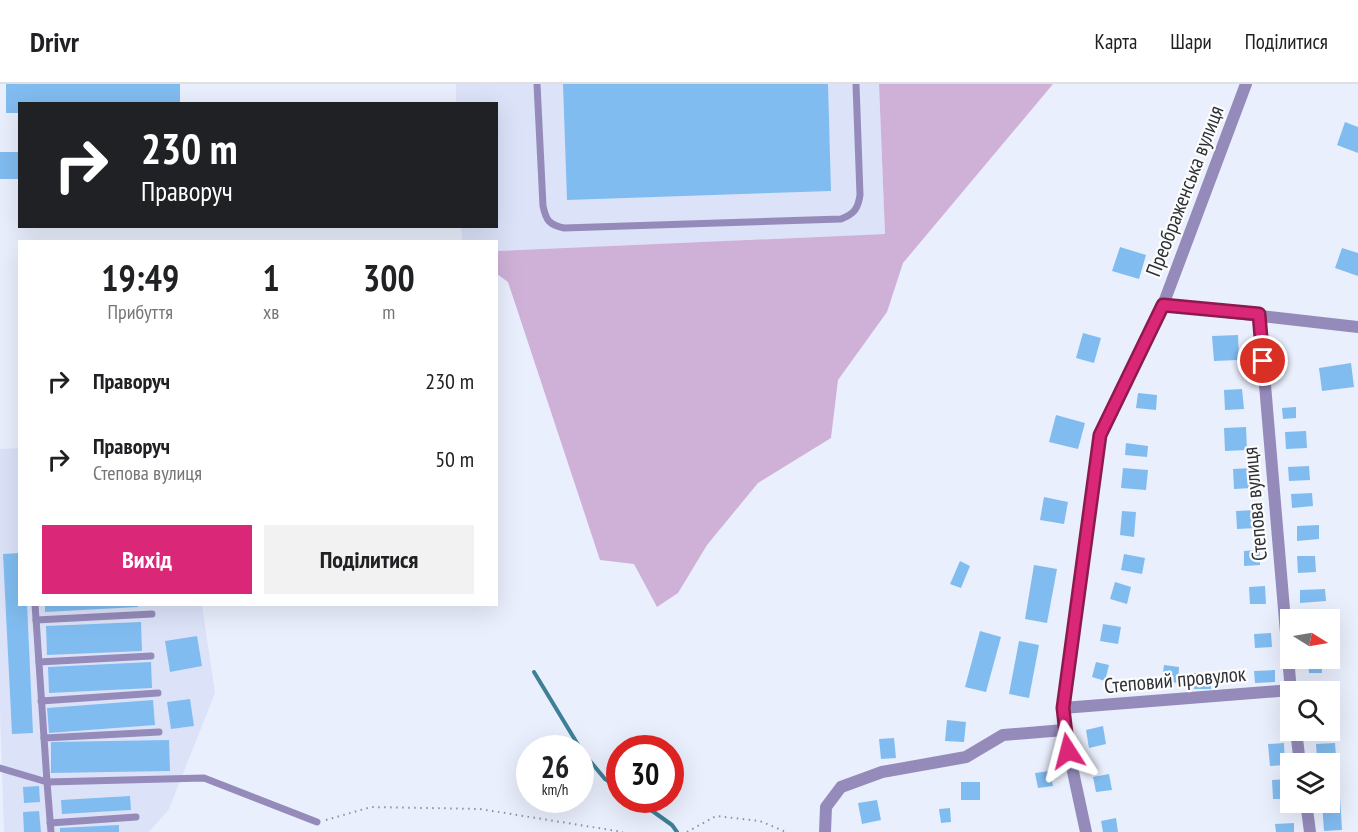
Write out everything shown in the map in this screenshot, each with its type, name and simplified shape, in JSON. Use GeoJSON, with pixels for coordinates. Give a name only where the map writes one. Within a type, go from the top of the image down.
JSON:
{"type":"FeatureCollection","features":[{"type":"Feature","properties":{"kind":"street","name":"Преображенська вулиця"},"geometry":{"type":"LineString","coordinates":[[1086,832],[1064,730],[1063,708],[1100,435],[1163,305],[1246,84]]}},
{"type":"Feature","properties":{"kind":"street"},"geometry":{"type":"LineString","coordinates":[[1163,305],[1259,314],[1358,327]]}},
{"type":"Feature","properties":{"kind":"street","name":"Степова вулиця"},"geometry":{"type":"LineString","coordinates":[[1259,314],[1290,681]]}},
{"type":"Feature","properties":{"kind":"street","name":"Степовий провулок"},"geometry":{"type":"LineString","coordinates":[[1063,708],[1280,692]]}},
{"type":"Feature","properties":{"kind":"street"},"geometry":{"type":"LineString","coordinates":[[825,832],[826,807],[841,787],[882,772],[966,758],[1003,735],[1064,730]]}},
{"type":"Feature","properties":{"kind":"street"},"geometry":{"type":"LineString","coordinates":[[1307,813],[1310,832]]}},
{"type":"Feature","properties":{"kind":"lane"},"geometry":{"type":"LineString","coordinates":[[537,84],[543,206],[546,219],[554,226],[564,228],[841,219],[851,215],[858,207],[860,195],[856,84]]}},
{"type":"Feature","properties":{"kind":"lane"},"geometry":{"type":"LineString","coordinates":[[35,606],[51,832]]}},
{"type":"Feature","properties":{"kind":"lane"},"geometry":{"type":"LineString","coordinates":[[36,620],[152,614]]}},
{"type":"Feature","properties":{"kind":"lane"},"geometry":{"type":"LineString","coordinates":[[39,662],[151,656]]}},
{"type":"Feature","properties":{"kind":"lane"},"geometry":{"type":"LineString","coordinates":[[41,701],[158,693]]}},
{"type":"Feature","properties":{"kind":"lane"},"geometry":{"type":"LineString","coordinates":[[44,738],[159,732]]}},
{"type":"Feature","properties":{"kind":"lane"},"geometry":{"type":"LineString","coordinates":[[0,768],[47,782],[204,778],[317,822]]}},
{"type":"Feature","properties":{"kind":"lane"},"geometry":{"type":"LineString","coordinates":[[50,823],[136,817]]}},
{"type":"Feature","properties":{"kind":"path"},"geometry":{"type":"LineString","coordinates":[[317,822],[371,807],[480,809],[623,832]]}},
{"type":"Feature","properties":{"kind":"path"},"geometry":{"type":"LineString","coordinates":[[687,832],[716,816],[760,821],[786,832]]}},
{"type":"Feature","properties":{"kind":"shaded area"},"geometry":{"type":"Polygon","coordinates":[[[456,84],[879,84],[885,234],[498,251],[498,240],[462,240],[461,228],[498,228],[498,102],[456,102],[456,84]]]}},
{"type":"Feature","properties":{"kind":"shaded area"},"geometry":{"type":"Polygon","coordinates":[[[879,84],[1053,84],[903,263],[887,312],[838,380],[831,438],[758,483],[707,545],[678,593],[657,607],[634,564],[600,560],[508,282],[498,275],[498,251],[885,234],[879,84]]]}},
{"type":"Feature","properties":{"kind":"shaded area"},"geometry":{"type":"Polygon","coordinates":[[[18,448],[18,606],[202,606],[215,693],[169,809],[149,832],[4,832],[0,711],[0,449],[18,448]]]}},
{"type":"Feature","properties":{"kind":"building"},"geometry":{"type":"Polygon","coordinates":[[[6,84],[180,84],[180,102],[18,102],[18,113],[6,113],[6,84]]]}},
{"type":"Feature","properties":{"kind":"building"},"geometry":{"type":"Polygon","coordinates":[[[563,84],[828,84],[831,191],[567,200],[563,84]]]}},
{"type":"Feature","properties":{"kind":"building"},"geometry":{"type":"Polygon","coordinates":[[[1345,122],[1358,127],[1358,153],[1337,145],[1345,122]]]}},
{"type":"Feature","properties":{"kind":"building"},"geometry":{"type":"Polygon","coordinates":[[[0,152],[18,152],[18,179],[0,179],[0,152]]]}},
{"type":"Feature","properties":{"kind":"building"},"geometry":{"type":"Polygon","coordinates":[[[1120,247],[1146,255],[1139,279],[1112,271],[1120,247]]]}},
{"type":"Feature","properties":{"kind":"building"},"geometry":{"type":"Polygon","coordinates":[[[1342,248],[1358,253],[1358,276],[1335,268],[1342,248]]]}},
{"type":"Feature","properties":{"kind":"building"},"geometry":{"type":"Polygon","coordinates":[[[1083,333],[1101,338],[1094,363],[1076,358],[1083,333]]]}},
{"type":"Feature","properties":{"kind":"building"},"geometry":{"type":"Polygon","coordinates":[[[1238,335],[1239,360],[1214,361],[1212,336],[1238,335]]]}},
{"type":"Feature","properties":{"kind":"building"},"geometry":{"type":"Polygon","coordinates":[[[1351,363],[1354,387],[1322,391],[1319,368],[1351,363]]]}},
{"type":"Feature","properties":{"kind":"building"},"geometry":{"type":"Polygon","coordinates":[[[1242,389],[1244,409],[1225,410],[1224,390],[1242,389]]]}},
{"type":"Feature","properties":{"kind":"building"},"geometry":{"type":"Polygon","coordinates":[[[1138,393],[1157,395],[1156,410],[1136,408],[1138,393]]]}},
{"type":"Feature","properties":{"kind":"building"},"geometry":{"type":"Polygon","coordinates":[[[1296,407],[1296,418],[1283,419],[1282,408],[1296,407]]]}},
{"type":"Feature","properties":{"kind":"building"},"geometry":{"type":"Polygon","coordinates":[[[1056,415],[1085,423],[1078,449],[1049,442],[1056,415]]]}},
{"type":"Feature","properties":{"kind":"building"},"geometry":{"type":"Polygon","coordinates":[[[1246,427],[1247,450],[1225,451],[1224,428],[1246,427]]]}},
{"type":"Feature","properties":{"kind":"building"},"geometry":{"type":"Polygon","coordinates":[[[1306,431],[1307,448],[1286,449],[1285,432],[1306,431]]]}},
{"type":"Feature","properties":{"kind":"building"},"geometry":{"type":"Polygon","coordinates":[[[1126,443],[1148,446],[1147,457],[1125,455],[1126,443]]]}},
{"type":"Feature","properties":{"kind":"building"},"geometry":{"type":"Polygon","coordinates":[[[1309,466],[1310,480],[1289,481],[1288,467],[1309,466]]]}},
{"type":"Feature","properties":{"kind":"building"},"geometry":{"type":"Polygon","coordinates":[[[1123,468],[1148,470],[1146,490],[1121,488],[1123,468]]]}},
{"type":"Feature","properties":{"kind":"building"},"geometry":{"type":"Polygon","coordinates":[[[1251,468],[1252,488],[1234,489],[1233,469],[1251,468]]]}},
{"type":"Feature","properties":{"kind":"building"},"geometry":{"type":"Polygon","coordinates":[[[1312,493],[1313,506],[1292,508],[1291,494],[1312,493]]]}},
{"type":"Feature","properties":{"kind":"building"},"geometry":{"type":"Polygon","coordinates":[[[1044,497],[1068,502],[1064,524],[1040,520],[1044,497]]]}},
{"type":"Feature","properties":{"kind":"building"},"geometry":{"type":"Polygon","coordinates":[[[1255,510],[1256,528],[1237,529],[1236,511],[1255,510]]]}},
{"type":"Feature","properties":{"kind":"building"},"geometry":{"type":"Polygon","coordinates":[[[1122,511],[1136,512],[1134,537],[1120,535],[1122,511]]]}},
{"type":"Feature","properties":{"kind":"building"},"geometry":{"type":"Polygon","coordinates":[[[1319,525],[1319,539],[1297,541],[1297,526],[1319,525]]]}},
{"type":"Feature","properties":{"kind":"building"},"geometry":{"type":"Polygon","coordinates":[[[1260,550],[1260,565],[1244,566],[1244,551],[1260,550]]]}},
{"type":"Feature","properties":{"kind":"building"},"geometry":{"type":"Polygon","coordinates":[[[18,553],[18,606],[27,606],[33,733],[12,734],[3,554],[18,553]]]}},
{"type":"Feature","properties":{"kind":"building"},"geometry":{"type":"Polygon","coordinates":[[[1124,554],[1145,558],[1142,574],[1121,570],[1124,554]]]}},
{"type":"Feature","properties":{"kind":"building"},"geometry":{"type":"Polygon","coordinates":[[[1297,556],[1315,556],[1316,572],[1298,573],[1297,556]]]}},
{"type":"Feature","properties":{"kind":"building"},"geometry":{"type":"Polygon","coordinates":[[[960,561],[970,566],[961,588],[950,584],[960,561]]]}},
{"type":"Feature","properties":{"kind":"building"},"geometry":{"type":"Polygon","coordinates":[[[1034,565],[1057,569],[1047,623],[1025,619],[1034,565]]]}},
{"type":"Feature","properties":{"kind":"building"},"geometry":{"type":"Polygon","coordinates":[[[1115,582],[1131,587],[1127,604],[1110,599],[1115,582]]]}},
{"type":"Feature","properties":{"kind":"building"},"geometry":{"type":"Polygon","coordinates":[[[1265,586],[1266,604],[1250,604],[1249,587],[1265,586]]]}},
{"type":"Feature","properties":{"kind":"building"},"geometry":{"type":"Polygon","coordinates":[[[1325,589],[1326,601],[1300,603],[1300,590],[1325,589]]]}},
{"type":"Feature","properties":{"kind":"building"},"geometry":{"type":"Polygon","coordinates":[[[45,606],[138,606],[138,607],[45,612],[45,606]]]}},
{"type":"Feature","properties":{"kind":"building"},"geometry":{"type":"Polygon","coordinates":[[[141,622],[142,651],[47,655],[46,626],[141,622]]]}},
{"type":"Feature","properties":{"kind":"building"},"geometry":{"type":"Polygon","coordinates":[[[1103,624],[1121,627],[1118,644],[1100,641],[1103,624]]]}},
{"type":"Feature","properties":{"kind":"building"},"geometry":{"type":"Polygon","coordinates":[[[980,631],[1001,637],[986,692],[965,687],[980,631]]]}},
{"type":"Feature","properties":{"kind":"building"},"geometry":{"type":"Polygon","coordinates":[[[1271,633],[1272,647],[1255,648],[1254,634],[1271,633]]]}},
{"type":"Feature","properties":{"kind":"building"},"geometry":{"type":"Polygon","coordinates":[[[197,636],[202,666],[170,672],[165,641],[197,636]]]}},
{"type":"Feature","properties":{"kind":"building"},"geometry":{"type":"Polygon","coordinates":[[[1019,641],[1039,645],[1029,698],[1009,694],[1019,641]]]}},
{"type":"Feature","properties":{"kind":"building"},"geometry":{"type":"Polygon","coordinates":[[[151,662],[152,688],[49,693],[48,667],[151,662]]]}},
{"type":"Feature","properties":{"kind":"building"},"geometry":{"type":"Polygon","coordinates":[[[1096,662],[1109,665],[1105,681],[1092,677],[1096,662]]]}},
{"type":"Feature","properties":{"kind":"building"},"geometry":{"type":"Polygon","coordinates":[[[1164,665],[1179,667],[1178,683],[1162,681],[1164,665]]]}},
{"type":"Feature","properties":{"kind":"building"},"geometry":{"type":"Polygon","coordinates":[[[1309,669],[1322,669],[1322,673],[1309,673],[1309,669]]]}},
{"type":"Feature","properties":{"kind":"building"},"geometry":{"type":"Polygon","coordinates":[[[1275,670],[1275,682],[1255,683],[1254,671],[1275,670]]]}},
{"type":"Feature","properties":{"kind":"building"},"geometry":{"type":"Polygon","coordinates":[[[1194,673],[1211,673],[1211,689],[1194,689],[1194,673]]]}},
{"type":"Feature","properties":{"kind":"building"},"geometry":{"type":"Polygon","coordinates":[[[190,699],[194,726],[171,729],[167,702],[190,699]]]}},
{"type":"Feature","properties":{"kind":"building"},"geometry":{"type":"Polygon","coordinates":[[[153,700],[155,725],[49,733],[47,708],[153,700]]]}},
{"type":"Feature","properties":{"kind":"building"},"geometry":{"type":"Polygon","coordinates":[[[947,720],[966,722],[964,742],[945,741],[947,720]]]}},
{"type":"Feature","properties":{"kind":"building"},"geometry":{"type":"Polygon","coordinates":[[[1103,726],[1106,744],[1089,748],[1086,730],[1103,726]]]}},
{"type":"Feature","properties":{"kind":"building"},"geometry":{"type":"Polygon","coordinates":[[[894,738],[896,758],[881,759],[879,739],[894,738]]]}},
{"type":"Feature","properties":{"kind":"building"},"geometry":{"type":"Polygon","coordinates":[[[169,740],[170,771],[51,773],[51,742],[169,740]]]}},
{"type":"Feature","properties":{"kind":"building"},"geometry":{"type":"Polygon","coordinates":[[[1284,743],[1284,753],[1280,753],[1280,765],[1270,766],[1268,744],[1284,743]]]}},
{"type":"Feature","properties":{"kind":"building"},"geometry":{"type":"Polygon","coordinates":[[[1335,743],[1336,753],[1317,753],[1316,744],[1335,743]]]}},
{"type":"Feature","properties":{"kind":"building"},"geometry":{"type":"Polygon","coordinates":[[[1050,771],[1053,786],[1038,788],[1035,773],[1050,771]]]}},
{"type":"Feature","properties":{"kind":"building"},"geometry":{"type":"Polygon","coordinates":[[[1109,774],[1112,790],[1096,792],[1093,777],[1109,774]]]}},
{"type":"Feature","properties":{"kind":"building"},"geometry":{"type":"Polygon","coordinates":[[[1272,780],[1280,780],[1280,799],[1273,799],[1272,780]]]}},
{"type":"Feature","properties":{"kind":"building"},"geometry":{"type":"Polygon","coordinates":[[[961,782],[980,782],[980,800],[961,800],[961,782]]]}},
{"type":"Feature","properties":{"kind":"building"},"geometry":{"type":"Polygon","coordinates":[[[39,786],[40,802],[24,803],[23,787],[39,786]]]}},
{"type":"Feature","properties":{"kind":"building"},"geometry":{"type":"Polygon","coordinates":[[[130,796],[131,810],[62,814],[61,800],[130,796]]]}},
{"type":"Feature","properties":{"kind":"building"},"geometry":{"type":"Polygon","coordinates":[[[1340,797],[1342,830],[1324,831],[1323,813],[1340,813],[1340,797]]]}},
{"type":"Feature","properties":{"kind":"building"},"geometry":{"type":"Polygon","coordinates":[[[877,800],[881,820],[862,824],[858,803],[877,800]]]}},
{"type":"Feature","properties":{"kind":"building"},"geometry":{"type":"Polygon","coordinates":[[[950,808],[951,822],[941,823],[939,809],[950,808]]]}},
{"type":"Feature","properties":{"kind":"building"},"geometry":{"type":"Polygon","coordinates":[[[39,811],[41,832],[24,832],[23,812],[39,811]]]}},
{"type":"Feature","properties":{"kind":"building"},"geometry":{"type":"Polygon","coordinates":[[[1116,818],[1118,832],[1103,832],[1101,821],[1116,818]]]}},
{"type":"Feature","properties":{"kind":"building"},"geometry":{"type":"Polygon","coordinates":[[[1294,823],[1294,832],[1276,832],[1275,824],[1294,823]]]}},
{"type":"Feature","properties":{"kind":"building"},"geometry":{"type":"Polygon","coordinates":[[[119,825],[119,832],[60,832],[60,828],[119,825]]]}},
{"type":"Feature","properties":{"kind":"waterway"},"geometry":{"type":"LineString","coordinates":[[534,672],[572,735]]}},
{"type":"Feature","properties":{"kind":"waterway"},"geometry":{"type":"LineString","coordinates":[[594,766],[606,780]]}},
{"type":"Feature","properties":{"kind":"waterway"},"geometry":{"type":"LineString","coordinates":[[655,813],[672,825],[677,832]]}},
{"type":"Feature","properties":{"kind":"route"},"geometry":{"type":"LineString","coordinates":[[1068,751],[1063,708],[1100,435],[1163,305],[1259,314],[1263,361]]}}]}
